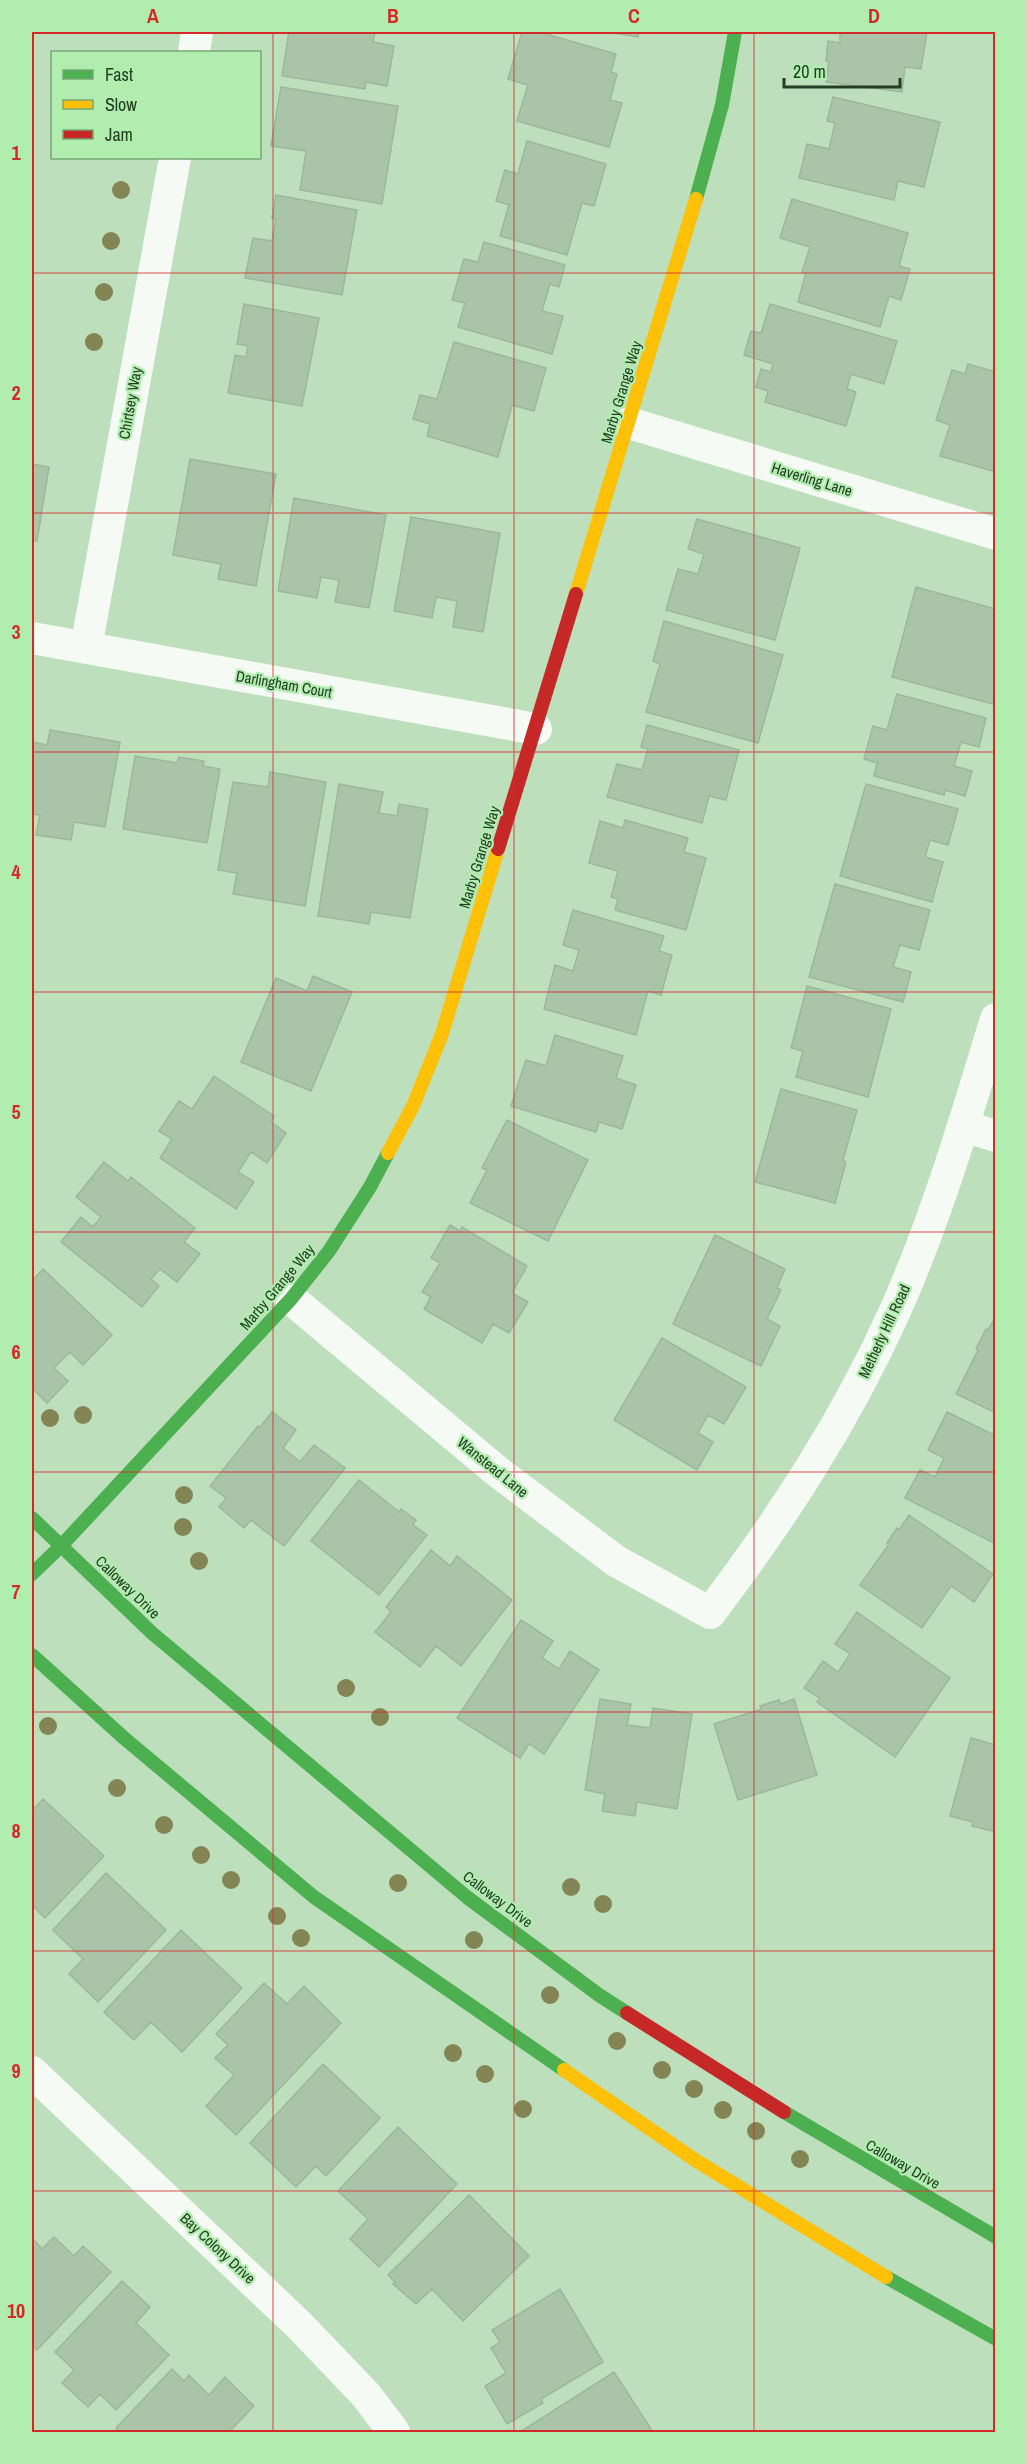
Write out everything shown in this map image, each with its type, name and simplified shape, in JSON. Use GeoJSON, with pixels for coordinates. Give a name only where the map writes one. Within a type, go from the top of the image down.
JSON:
{"type":"FeatureCollection","features":[{"type":"Feature","properties":{"kind":"main road","name":"Marby Grange Way"},"geometry":{"type":"LineString","coordinates":[[32,1574],[61,1546],[291,1299],[328,1251],[370,1187],[413,1106],[442,1034],[707,164],[722,105],[735,32]]}},
{"type":"Feature","properties":{"kind":"main road","name":"Calloway Drive"},"geometry":{"type":"LineString","coordinates":[[32,1518],[152,1634],[468,1899],[599,1995],[735,2083],[996,2237]]}},
{"type":"Feature","properties":{"kind":"main road"},"geometry":{"type":"LineString","coordinates":[[32,1655],[124,1738],[314,1897],[695,2160],[864,2265],[996,2339]]}},
{"type":"Feature","properties":{"kind":"street"},"geometry":{"type":"LineString","coordinates":[[194,51],[197,32]]}},
{"type":"Feature","properties":{"kind":"street","name":"Chirtsey Way"},"geometry":{"type":"LineString","coordinates":[[86,648],[175,159]]}},
{"type":"Feature","properties":{"kind":"street","name":"Haverling Lane"},"geometry":{"type":"LineString","coordinates":[[629,423],[996,534]]}},
{"type":"Feature","properties":{"kind":"street","name":"Darlingham Court"},"geometry":{"type":"LineString","coordinates":[[32,638],[536,729]]}},
{"type":"Feature","properties":{"kind":"street","name":"Metherly Hill Road"},"geometry":{"type":"LineString","coordinates":[[710,1613],[764,1542],[813,1468],[856,1391],[895,1311],[920,1250],[963,1126],[996,1019]]}},
{"type":"Feature","properties":{"kind":"street"},"geometry":{"type":"LineString","coordinates":[[963,1126],[996,1136]]}},
{"type":"Feature","properties":{"kind":"street","name":"Wanstead Lane"},"geometry":{"type":"LineString","coordinates":[[291,1299],[498,1472],[607,1554],[710,1613]]}},
{"type":"Feature","properties":{"kind":"street","name":"Bay Colony Drive"},"geometry":{"type":"LineString","coordinates":[[32,2072],[299,2325],[366,2395],[394,2433]]}},
{"type":"Feature","properties":{"kind":"building"},"geometry":{"type":"Polygon","coordinates":[[[289,32],[375,32],[373,42],[394,46],[387,86],[366,82],[365,89],[282,76],[289,32]]]}},
{"type":"Feature","properties":{"kind":"building"},"geometry":{"type":"Polygon","coordinates":[[[522,32],[539,32],[616,54],[611,72],[617,74],[610,100],[622,103],[609,147],[517,121],[528,85],[508,79],[522,32]]]}},
{"type":"Feature","properties":{"kind":"building"},"geometry":{"type":"Polygon","coordinates":[[[607,32],[639,32],[638,37],[607,32]]]}},
{"type":"Feature","properties":{"kind":"building"},"geometry":{"type":"Polygon","coordinates":[[[840,32],[927,32],[921,69],[905,67],[902,92],[826,82],[829,61],[826,61],[828,41],[840,43],[840,32]]]}},
{"type":"Feature","properties":{"kind":"building"},"geometry":{"type":"Polygon","coordinates":[[[281,87],[398,106],[382,204],[300,190],[306,151],[271,146],[281,87]]]}},
{"type":"Feature","properties":{"kind":"building"},"geometry":{"type":"Polygon","coordinates":[[[833,97],[940,122],[924,187],[898,181],[894,200],[799,178],[807,144],[829,149],[835,123],[827,121],[833,97]]]}},
{"type":"Feature","properties":{"kind":"building"},"geometry":{"type":"Polygon","coordinates":[[[527,141],[606,164],[594,206],[582,203],[567,255],[500,236],[509,205],[496,201],[505,170],[518,174],[527,141]]]}},
{"type":"Feature","properties":{"kind":"building"},"geometry":{"type":"Polygon","coordinates":[[[276,195],[357,210],[342,295],[245,278],[253,238],[272,241],[276,219],[272,218],[276,195]]]}},
{"type":"Feature","properties":{"kind":"building"},"geometry":{"type":"Polygon","coordinates":[[[792,199],[908,233],[899,266],[910,269],[901,300],[889,296],[880,327],[798,302],[806,273],[802,272],[810,247],[780,238],[792,199]]]}},
{"type":"Feature","properties":{"kind":"building"},"geometry":{"type":"Polygon","coordinates":[[[484,242],[565,265],[559,287],[550,284],[542,311],[563,316],[552,354],[458,327],[465,303],[452,300],[464,259],[478,262],[484,242]]]}},
{"type":"Feature","properties":{"kind":"building"},"geometry":{"type":"Polygon","coordinates":[[[244,304],[319,318],[302,406],[228,393],[235,355],[246,357],[248,346],[237,344],[244,304]]]}},
{"type":"Feature","properties":{"kind":"building"},"geometry":{"type":"Polygon","coordinates":[[[770,304],[897,341],[884,384],[851,374],[847,389],[856,392],[846,426],[765,402],[768,391],[756,387],[761,369],[771,372],[773,364],[744,355],[751,331],[761,333],[770,304]]]}},
{"type":"Feature","properties":{"kind":"building"},"geometry":{"type":"Polygon","coordinates":[[[454,342],[546,368],[534,411],[512,405],[498,457],[427,436],[430,424],[413,419],[420,395],[437,399],[454,342]]]}},
{"type":"Feature","properties":{"kind":"building"},"geometry":{"type":"Polygon","coordinates":[[[968,364],[996,372],[996,472],[940,456],[950,425],[936,420],[952,370],[965,374],[968,364]]]}},
{"type":"Feature","properties":{"kind":"building"},"geometry":{"type":"Polygon","coordinates":[[[190,459],[276,474],[256,586],[218,579],[221,564],[173,555],[190,459]]]}},
{"type":"Feature","properties":{"kind":"building"},"geometry":{"type":"Polygon","coordinates":[[[32,464],[49,467],[37,541],[32,540],[32,464]]]}},
{"type":"Feature","properties":{"kind":"building"},"geometry":{"type":"Polygon","coordinates":[[[294,498],[386,515],[369,608],[335,602],[339,580],[321,577],[317,598],[278,591],[294,498]]]}},
{"type":"Feature","properties":{"kind":"building"},"geometry":{"type":"Polygon","coordinates":[[[411,517],[500,533],[483,632],[453,627],[457,601],[436,597],[432,618],[394,611],[411,517]]]}},
{"type":"Feature","properties":{"kind":"building"},"geometry":{"type":"Polygon","coordinates":[[[697,519],[800,548],[775,640],[666,610],[678,569],[698,574],[704,554],[688,549],[697,519]]]}},
{"type":"Feature","properties":{"kind":"building"},"geometry":{"type":"Polygon","coordinates":[[[916,587],[996,609],[996,693],[993,704],[892,677],[916,587]]]}},
{"type":"Feature","properties":{"kind":"building"},"geometry":{"type":"Polygon","coordinates":[[[664,621],[783,655],[758,743],[646,712],[660,664],[653,661],[664,621]]]}},
{"type":"Feature","properties":{"kind":"building"},"geometry":{"type":"Polygon","coordinates":[[[897,694],[986,718],[979,747],[961,742],[954,766],[972,771],[965,796],[945,790],[944,795],[874,776],[877,763],[864,759],[873,726],[887,730],[897,694]]]}},
{"type":"Feature","properties":{"kind":"building"},"geometry":{"type":"Polygon","coordinates":[[[647,725],[739,750],[726,800],[709,796],[702,823],[607,797],[617,764],[642,770],[648,749],[641,747],[647,725]]]}},
{"type":"Feature","properties":{"kind":"building"},"geometry":{"type":"Polygon","coordinates":[[[50,730],[120,742],[105,827],[74,822],[71,840],[36,835],[40,815],[32,814],[32,742],[47,745],[50,730]]]}},
{"type":"Feature","properties":{"kind":"building"},"geometry":{"type":"Polygon","coordinates":[[[135,756],[177,763],[179,757],[204,761],[203,766],[220,769],[207,843],[123,829],[135,756]]]}},
{"type":"Feature","properties":{"kind":"building"},"geometry":{"type":"Polygon","coordinates":[[[270,772],[326,782],[305,906],[233,894],[237,873],[218,870],[233,782],[268,787],[270,772]]]}},
{"type":"Feature","properties":{"kind":"building"},"geometry":{"type":"Polygon","coordinates":[[[339,784],[383,792],[379,813],[397,816],[399,804],[428,809],[410,918],[371,912],[369,924],[318,916],[339,784]]]}},
{"type":"Feature","properties":{"kind":"building"},"geometry":{"type":"Polygon","coordinates":[[[866,784],[958,809],[948,845],[930,840],[925,857],[943,862],[932,902],[840,876],[866,784]]]}},
{"type":"Feature","properties":{"kind":"building"},"geometry":{"type":"Polygon","coordinates":[[[625,820],[688,838],[684,852],[706,858],[686,930],[615,910],[618,899],[611,897],[618,871],[589,863],[600,821],[623,828],[625,820]]]}},
{"type":"Feature","properties":{"kind":"building"},"geometry":{"type":"Polygon","coordinates":[[[835,884],[930,910],[919,950],[900,945],[893,967],[911,972],[903,1002],[809,977],[835,884]]]}},
{"type":"Feature","properties":{"kind":"building"},"geometry":{"type":"Polygon","coordinates":[[[573,910],[664,936],[659,951],[672,955],[661,995],[648,991],[636,1035],[544,1009],[555,965],[573,971],[579,950],[563,945],[573,910]]]}},
{"type":"Feature","properties":{"kind":"building"},"geometry":{"type":"Polygon","coordinates":[[[313,976],[352,992],[311,1091],[241,1062],[276,978],[307,991],[313,976]]]}},
{"type":"Feature","properties":{"kind":"building"},"geometry":{"type":"Polygon","coordinates":[[[807,986],[891,1009],[868,1097],[796,1077],[803,1051],[791,1048],[807,986]]]}},
{"type":"Feature","properties":{"kind":"building"},"geometry":{"type":"Polygon","coordinates":[[[555,1035],[623,1056],[616,1078],[636,1085],[622,1129],[599,1122],[596,1132],[511,1106],[526,1060],[546,1066],[555,1035]]]}},
{"type":"Feature","properties":{"kind":"building"},"geometry":{"type":"Polygon","coordinates":[[[214,1076],[274,1116],[271,1122],[286,1133],[267,1163],[251,1152],[238,1172],[254,1182],[236,1209],[160,1158],[172,1139],[159,1131],[179,1101],[192,1109],[214,1076]]]}},
{"type":"Feature","properties":{"kind":"building"},"geometry":{"type":"Polygon","coordinates":[[[781,1089],[857,1110],[843,1160],[846,1162],[835,1203],[755,1182],[781,1089]]]}},
{"type":"Feature","properties":{"kind":"building"},"geometry":{"type":"Polygon","coordinates":[[[507,1120],[588,1160],[548,1241],[470,1203],[487,1170],[482,1168],[507,1120]]]}},
{"type":"Feature","properties":{"kind":"building"},"geometry":{"type":"Polygon","coordinates":[[[104,1162],[128,1181],[131,1177],[195,1228],[184,1242],[200,1254],[177,1282],[160,1269],[151,1279],[159,1286],[142,1307],[61,1242],[81,1217],[93,1227],[101,1217],[76,1197],[104,1162]]]}},
{"type":"Feature","properties":{"kind":"building"},"geometry":{"type":"Polygon","coordinates":[[[450,1225],[460,1231],[462,1227],[527,1266],[512,1293],[528,1302],[509,1333],[493,1324],[482,1343],[424,1309],[431,1297],[422,1292],[440,1263],[431,1258],[450,1225]]]}},
{"type":"Feature","properties":{"kind":"building"},"geometry":{"type":"Polygon","coordinates":[[[715,1235],[785,1269],[777,1288],[781,1290],[767,1319],[780,1326],[761,1366],[673,1324],[715,1235]]]}},
{"type":"Feature","properties":{"kind":"building"},"geometry":{"type":"Polygon","coordinates":[[[43,1269],[112,1335],[83,1365],[70,1352],[54,1368],[68,1381],[47,1403],[32,1388],[32,1281],[43,1269]]]}},
{"type":"Feature","properties":{"kind":"building"},"geometry":{"type":"Polygon","coordinates":[[[996,1316],[996,1413],[956,1394],[986,1329],[988,1330],[996,1316]]]}},
{"type":"Feature","properties":{"kind":"building"},"geometry":{"type":"Polygon","coordinates":[[[662,1338],[746,1387],[724,1424],[708,1415],[698,1433],[713,1442],[697,1470],[614,1420],[662,1338]]]}},
{"type":"Feature","properties":{"kind":"building"},"geometry":{"type":"Polygon","coordinates":[[[272,1412],[296,1430],[283,1448],[300,1462],[314,1445],[345,1468],[284,1546],[251,1520],[244,1528],[219,1507],[226,1498],[210,1486],[272,1412]]]}},
{"type":"Feature","properties":{"kind":"building"},"geometry":{"type":"Polygon","coordinates":[[[947,1412],[996,1436],[996,1544],[905,1498],[920,1470],[935,1477],[944,1458],[928,1450],[947,1412]]]}},
{"type":"Feature","properties":{"kind":"building"},"geometry":{"type":"Polygon","coordinates":[[[359,1480],[399,1512],[401,1509],[416,1520],[413,1525],[427,1535],[379,1595],[311,1541],[359,1480]]]}},
{"type":"Feature","properties":{"kind":"building"},"geometry":{"type":"Polygon","coordinates":[[[909,1515],[993,1574],[974,1602],[951,1586],[922,1628],[860,1585],[889,1544],[887,1543],[897,1528],[899,1530],[909,1515]]]}},
{"type":"Feature","properties":{"kind":"building"},"geometry":{"type":"Polygon","coordinates":[[[431,1550],[450,1566],[457,1556],[512,1600],[461,1666],[436,1646],[420,1667],[375,1632],[391,1612],[386,1607],[431,1550]]]}},
{"type":"Feature","properties":{"kind":"building"},"geometry":{"type":"Polygon","coordinates":[[[857,1612],[950,1678],[895,1757],[817,1702],[820,1698],[804,1688],[823,1661],[838,1672],[850,1654],[835,1644],[857,1612]]]}},
{"type":"Feature","properties":{"kind":"building"},"geometry":{"type":"Polygon","coordinates":[[[521,1620],[553,1641],[542,1658],[559,1669],[570,1651],[599,1670],[544,1754],[529,1744],[520,1758],[457,1718],[521,1620]]]}},
{"type":"Feature","properties":{"kind":"building"},"geometry":{"type":"Polygon","coordinates":[[[600,1699],[631,1704],[627,1725],[650,1728],[653,1708],[692,1714],[677,1809],[637,1802],[635,1816],[602,1811],[605,1794],[585,1790],[600,1699]]]}},
{"type":"Feature","properties":{"kind":"building"},"geometry":{"type":"Polygon","coordinates":[[[794,1699],[817,1775],[738,1800],[714,1724],[762,1709],[760,1706],[779,1700],[781,1704],[794,1699]]]}},
{"type":"Feature","properties":{"kind":"building"},"geometry":{"type":"Polygon","coordinates":[[[971,1738],[996,1745],[996,1832],[972,1826],[973,1822],[950,1816],[971,1738]]]}},
{"type":"Feature","properties":{"kind":"building"},"geometry":{"type":"Polygon","coordinates":[[[43,1799],[104,1856],[45,1918],[32,1905],[32,1811],[43,1799]]]}},
{"type":"Feature","properties":{"kind":"building"},"geometry":{"type":"Polygon","coordinates":[[[106,1873],[166,1930],[98,2002],[69,1974],[83,1959],[53,1930],[106,1873]]]}},
{"type":"Feature","properties":{"kind":"building"},"geometry":{"type":"Polygon","coordinates":[[[181,1930],[242,1988],[182,2052],[151,2022],[134,2040],[104,2012],[181,1930]]]}},
{"type":"Feature","properties":{"kind":"building"},"geometry":{"type":"Polygon","coordinates":[[[264,1983],[287,2004],[304,1986],[341,2023],[236,2135],[206,2106],[234,2075],[215,2058],[228,2045],[216,2034],[264,1983]]]}},
{"type":"Feature","properties":{"kind":"building"},"geometry":{"type":"Polygon","coordinates":[[[323,2064],[380,2118],[326,2176],[316,2166],[296,2187],[250,2143],[323,2064]]]}},
{"type":"Feature","properties":{"kind":"building"},"geometry":{"type":"Polygon","coordinates":[[[398,2127],[457,2184],[379,2267],[350,2239],[368,2219],[338,2191],[398,2127]]]}},
{"type":"Feature","properties":{"kind":"building"},"geometry":{"type":"Polygon","coordinates":[[[469,2195],[529,2256],[463,2321],[432,2289],[416,2304],[393,2284],[395,2282],[388,2275],[469,2195]]]}},
{"type":"Feature","properties":{"kind":"building"},"geometry":{"type":"Polygon","coordinates":[[[54,2237],[74,2256],[83,2246],[111,2272],[37,2350],[32,2345],[32,2238],[42,2249],[54,2237]]]}},
{"type":"Feature","properties":{"kind":"building"},"geometry":{"type":"Polygon","coordinates":[[[122,2281],[150,2307],[136,2323],[169,2355],[116,2410],[100,2394],[88,2407],[62,2383],[74,2370],[55,2352],[122,2281]]]}},
{"type":"Feature","properties":{"kind":"building"},"geometry":{"type":"Polygon","coordinates":[[[560,2289],[603,2362],[541,2399],[543,2403],[507,2424],[485,2386],[506,2373],[491,2348],[500,2342],[492,2330],[560,2289]]]}},
{"type":"Feature","properties":{"kind":"building"},"geometry":{"type":"Polygon","coordinates":[[[172,2369],[184,2381],[189,2375],[209,2395],[225,2377],[254,2406],[229,2432],[121,2432],[116,2428],[172,2369]]]}},
{"type":"Feature","properties":{"kind":"building"},"geometry":{"type":"Polygon","coordinates":[[[614,2372],[653,2432],[520,2432],[614,2372]]]}},
{"type":"Feature","properties":{"kind":"traffic: fast"},"geometry":{"type":"LineString","coordinates":[[696,199],[722,105],[735,32]]}},
{"type":"Feature","properties":{"kind":"traffic: fast"},"geometry":{"type":"LineString","coordinates":[[32,1574],[61,1546],[291,1299],[329,1251],[370,1187],[388,1153]]}},
{"type":"Feature","properties":{"kind":"traffic: fast"},"geometry":{"type":"LineString","coordinates":[[32,1518],[152,1633],[468,1898],[599,1995],[627,2013]]}},
{"type":"Feature","properties":{"kind":"traffic: fast"},"geometry":{"type":"LineString","coordinates":[[32,1655],[124,1738],[314,1897],[564,2070]]}},
{"type":"Feature","properties":{"kind":"traffic: fast"},"geometry":{"type":"LineString","coordinates":[[784,2112],[996,2237]]}},
{"type":"Feature","properties":{"kind":"traffic: fast"},"geometry":{"type":"LineString","coordinates":[[886,2277],[996,2339]]}},
{"type":"Feature","properties":{"kind":"traffic: slow"},"geometry":{"type":"LineString","coordinates":[[576,594],[696,199]]}},
{"type":"Feature","properties":{"kind":"traffic: slow"},"geometry":{"type":"LineString","coordinates":[[388,1153],[413,1106],[442,1034],[498,849]]}},
{"type":"Feature","properties":{"kind":"traffic: slow"},"geometry":{"type":"LineString","coordinates":[[564,2070],[695,2160],[886,2277]]}},
{"type":"Feature","properties":{"kind":"traffic: jam"},"geometry":{"type":"LineString","coordinates":[[498,849],[576,594]]}},
{"type":"Feature","properties":{"kind":"traffic: jam"},"geometry":{"type":"LineString","coordinates":[[627,2013],[784,2112]]}}]}
